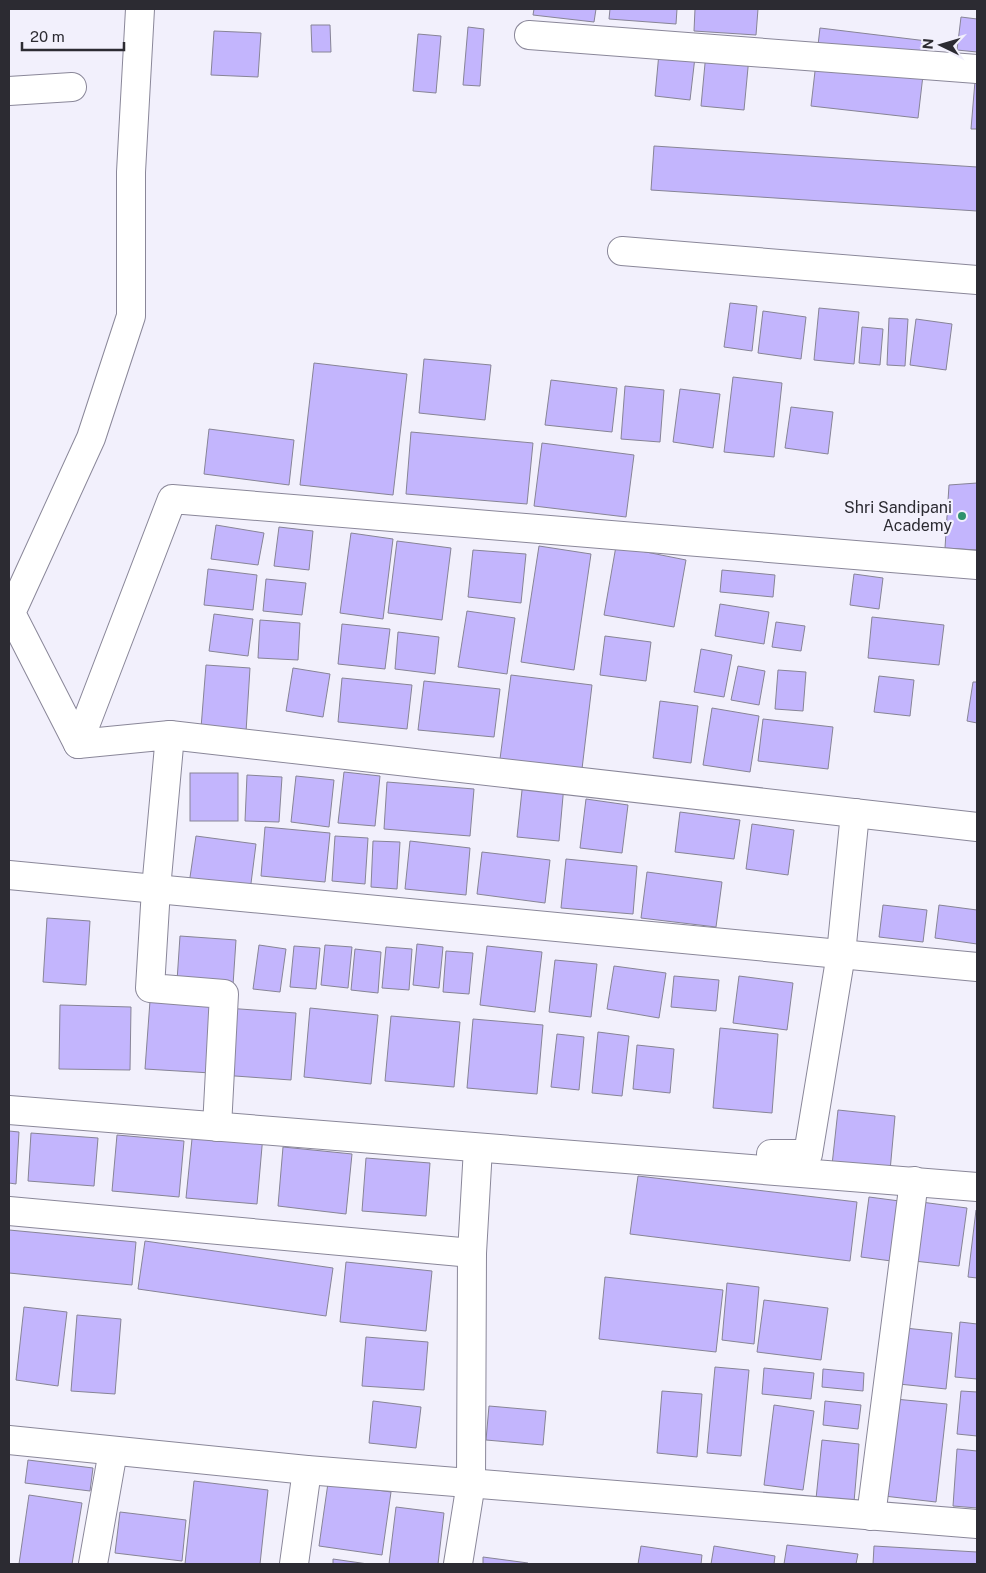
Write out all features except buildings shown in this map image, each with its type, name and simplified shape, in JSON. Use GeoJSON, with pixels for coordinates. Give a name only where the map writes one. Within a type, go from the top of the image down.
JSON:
{"type":"FeatureCollection","features":[{"type":"Feature","properties":{"kind":"street"},"geometry":{"type":"LineString","coordinates":[[78,744],[10,612],[90,438],[131,316],[131,172],[140,9]]}},
{"type":"Feature","properties":{"kind":"street"},"geometry":{"type":"LineString","coordinates":[[529,35],[977,69]]}},
{"type":"Feature","properties":{"kind":"street"},"geometry":{"type":"LineString","coordinates":[[9,91],[72,88]]}},
{"type":"Feature","properties":{"kind":"street"},"geometry":{"type":"LineString","coordinates":[[622,251],[977,280]]}},
{"type":"Feature","properties":{"kind":"street"},"geometry":{"type":"LineString","coordinates":[[78,744],[172,499],[977,565]]}},
{"type":"Feature","properties":{"kind":"street"},"geometry":{"type":"LineString","coordinates":[[78,744],[170,735],[977,827]]}},
{"type":"Feature","properties":{"kind":"street"},"geometry":{"type":"LineString","coordinates":[[170,735],[156,889],[150,988],[224,994],[217,1127]]}},
{"type":"Feature","properties":{"kind":"street"},"geometry":{"type":"LineString","coordinates":[[532,1152],[552,1141],[712,1154],[808,1154],[841,954],[855,813]]}},
{"type":"Feature","properties":{"kind":"street"},"geometry":{"type":"LineString","coordinates":[[9,875],[977,967]]}},
{"type":"Feature","properties":{"kind":"street"},"geometry":{"type":"LineString","coordinates":[[9,1110],[977,1187]]}},
{"type":"Feature","properties":{"kind":"street"},"geometry":{"type":"LineString","coordinates":[[458,1564],[471,1483],[472,1253],[478,1148]]}},
{"type":"Feature","properties":{"kind":"street"},"geometry":{"type":"LineString","coordinates":[[871,1516],[914,1182]]}},
{"type":"Feature","properties":{"kind":"street"},"geometry":{"type":"LineString","coordinates":[[9,1211],[472,1253]]}},
{"type":"Feature","properties":{"kind":"street"},"geometry":{"type":"LineString","coordinates":[[9,1440],[307,1470],[977,1524]]}},
{"type":"Feature","properties":{"kind":"street"},"geometry":{"type":"LineString","coordinates":[[93,1564],[112,1450]]}},
{"type":"Feature","properties":{"kind":"street"},"geometry":{"type":"LineString","coordinates":[[294,1564],[307,1470]]}},
{"type":"Feature","properties":{"kind":"place","name":"Shri Sandipani Academy"},"geometry":{"type":"Point","coordinates":[962,516]}}]}
